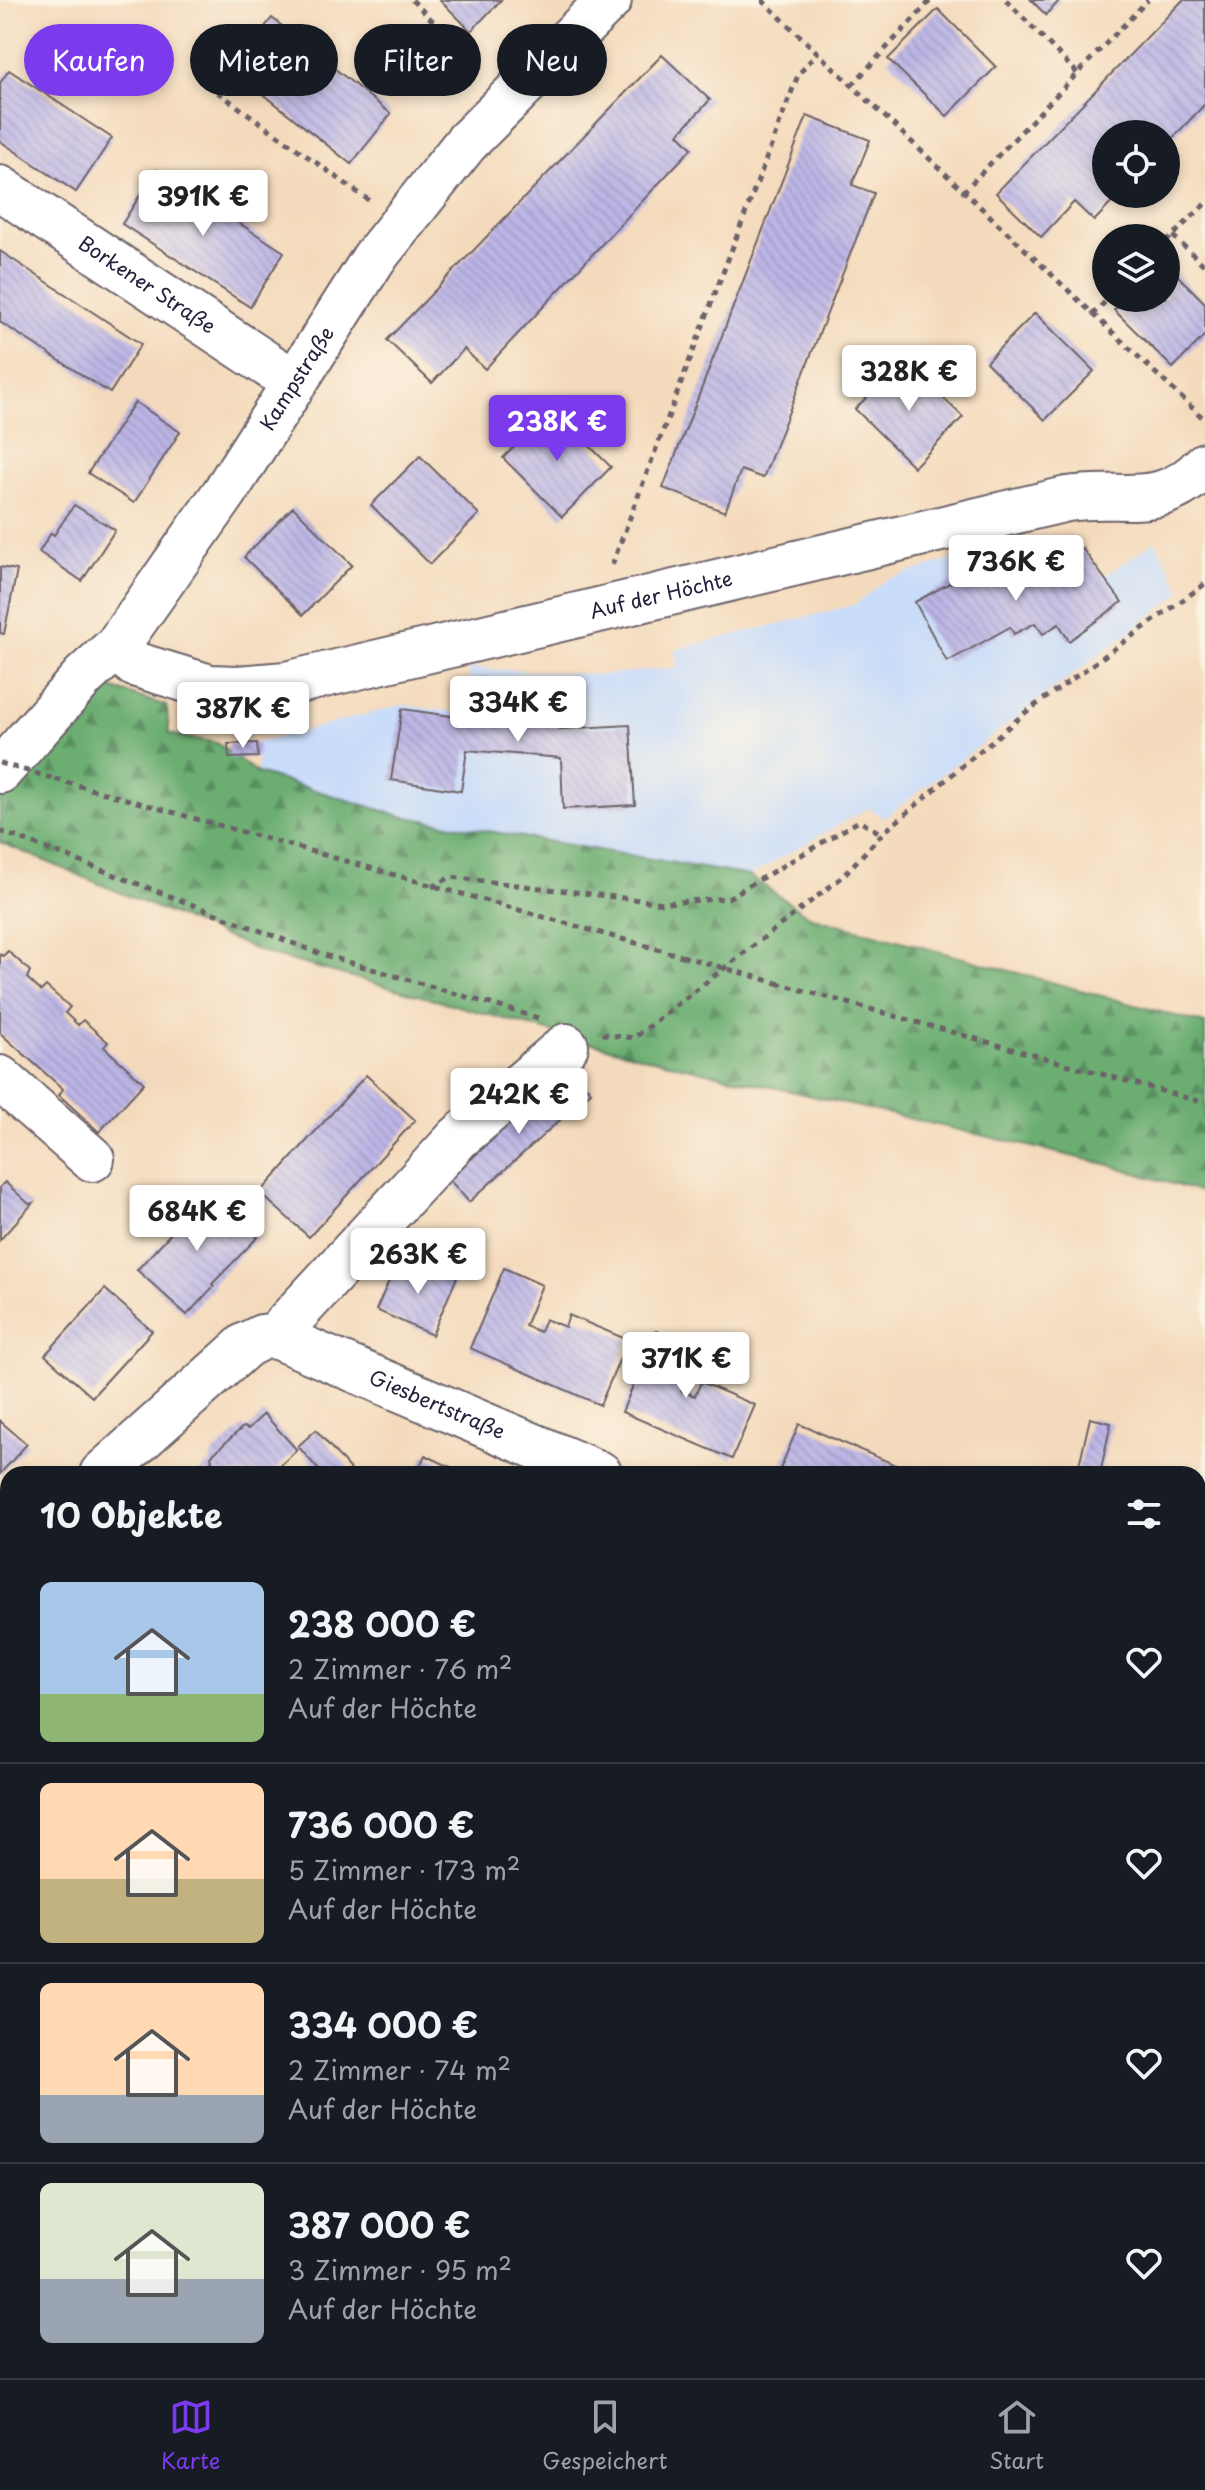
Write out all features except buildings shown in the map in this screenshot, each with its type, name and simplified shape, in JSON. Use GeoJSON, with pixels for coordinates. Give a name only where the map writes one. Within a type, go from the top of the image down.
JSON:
{"type":"FeatureCollection","features":[{"type":"Feature","properties":{"kind":"street","name":"Kampstraße"},"geometry":{"type":"LineString","coordinates":[[0,771],[84,676],[117,646],[217,503],[374,258],[400,223],[466,143],[609,0]]}},
{"type":"Feature","properties":{"kind":"street","name":"Borkener Straße"},"geometry":{"type":"LineString","coordinates":[[0,188],[294,382]]}},
{"type":"Feature","properties":{"kind":"street","name":"Auf der Höchte"},"geometry":{"type":"LineString","coordinates":[[117,646],[134,664],[210,687],[261,687],[313,679],[1067,499],[1167,493],[1193,478],[1205,465]]}},
{"type":"Feature","properties":{"kind":"street"},"geometry":{"type":"LineString","coordinates":[[111,1466],[246,1345],[262,1337],[275,1336],[458,1138],[566,1032]]}},
{"type":"Feature","properties":{"kind":"street"},"geometry":{"type":"LineString","coordinates":[[0,1078],[92,1159]]}},
{"type":"Feature","properties":{"kind":"street","name":"Giesbertstraße"},"geometry":{"type":"LineString","coordinates":[[275,1336],[581,1466]]}},
{"type":"Feature","properties":{"kind":"path"},"geometry":{"type":"LineString","coordinates":[[412,0],[509,98]]}},
{"type":"Feature","properties":{"kind":"path"},"geometry":{"type":"LineString","coordinates":[[762,0],[1205,420]]}},
{"type":"Feature","properties":{"kind":"path"},"geometry":{"type":"LineString","coordinates":[[852,85],[931,0]]}},
{"type":"Feature","properties":{"kind":"path"},"geometry":{"type":"LineString","coordinates":[[1006,0],[1077,73]]}},
{"type":"Feature","properties":{"kind":"path"},"geometry":{"type":"LineString","coordinates":[[963,192],[1148,0]]}},
{"type":"Feature","properties":{"kind":"path"},"geometry":{"type":"LineString","coordinates":[[594,612],[798,75],[818,52]]}},
{"type":"Feature","properties":{"kind":"path"},"geometry":{"type":"LineString","coordinates":[[223,96],[400,223]]}},
{"type":"Feature","properties":{"kind":"path"},"geometry":{"type":"LineString","coordinates":[[1180,229],[1205,204]]}},
{"type":"Feature","properties":{"kind":"path"},"geometry":{"type":"LineString","coordinates":[[1180,243],[1205,266]]}},
{"type":"Feature","properties":{"kind":"path"},"geometry":{"type":"LineString","coordinates":[[1092,315],[1095,312]]}},
{"type":"Feature","properties":{"kind":"path"},"geometry":{"type":"LineString","coordinates":[[0,831],[321,954],[566,1032],[634,1038],[841,878],[882,834],[1026,712],[1205,584]]}},
{"type":"Feature","properties":{"kind":"path"},"geometry":{"type":"LineString","coordinates":[[0,763],[1205,1103]]}},
{"type":"Feature","properties":{"kind":"path"},"geometry":{"type":"LineString","coordinates":[[431,887],[451,877],[664,903],[728,898],[859,821],[882,834]]}},
{"type":"Feature","properties":{"kind":"shaded area"},"geometry":{"type":"Polygon","coordinates":[[[1155,541],[1182,592],[884,818],[868,808],[749,876],[401,816],[257,773],[257,743],[402,705],[468,714],[469,668],[606,675],[678,667],[674,650],[854,605],[888,579],[961,557],[968,573],[988,562],[994,568],[1012,555],[1082,548],[1104,577],[1155,541]]]}},
{"type":"Feature","properties":{"kind":"green space"},"geometry":{"type":"Polygon","coordinates":[[[105,686],[167,706],[169,734],[217,743],[257,773],[401,816],[749,876],[809,916],[1205,1024],[1205,1194],[1110,1165],[647,1058],[264,953],[0,842],[0,802],[105,686]]]}}]}
